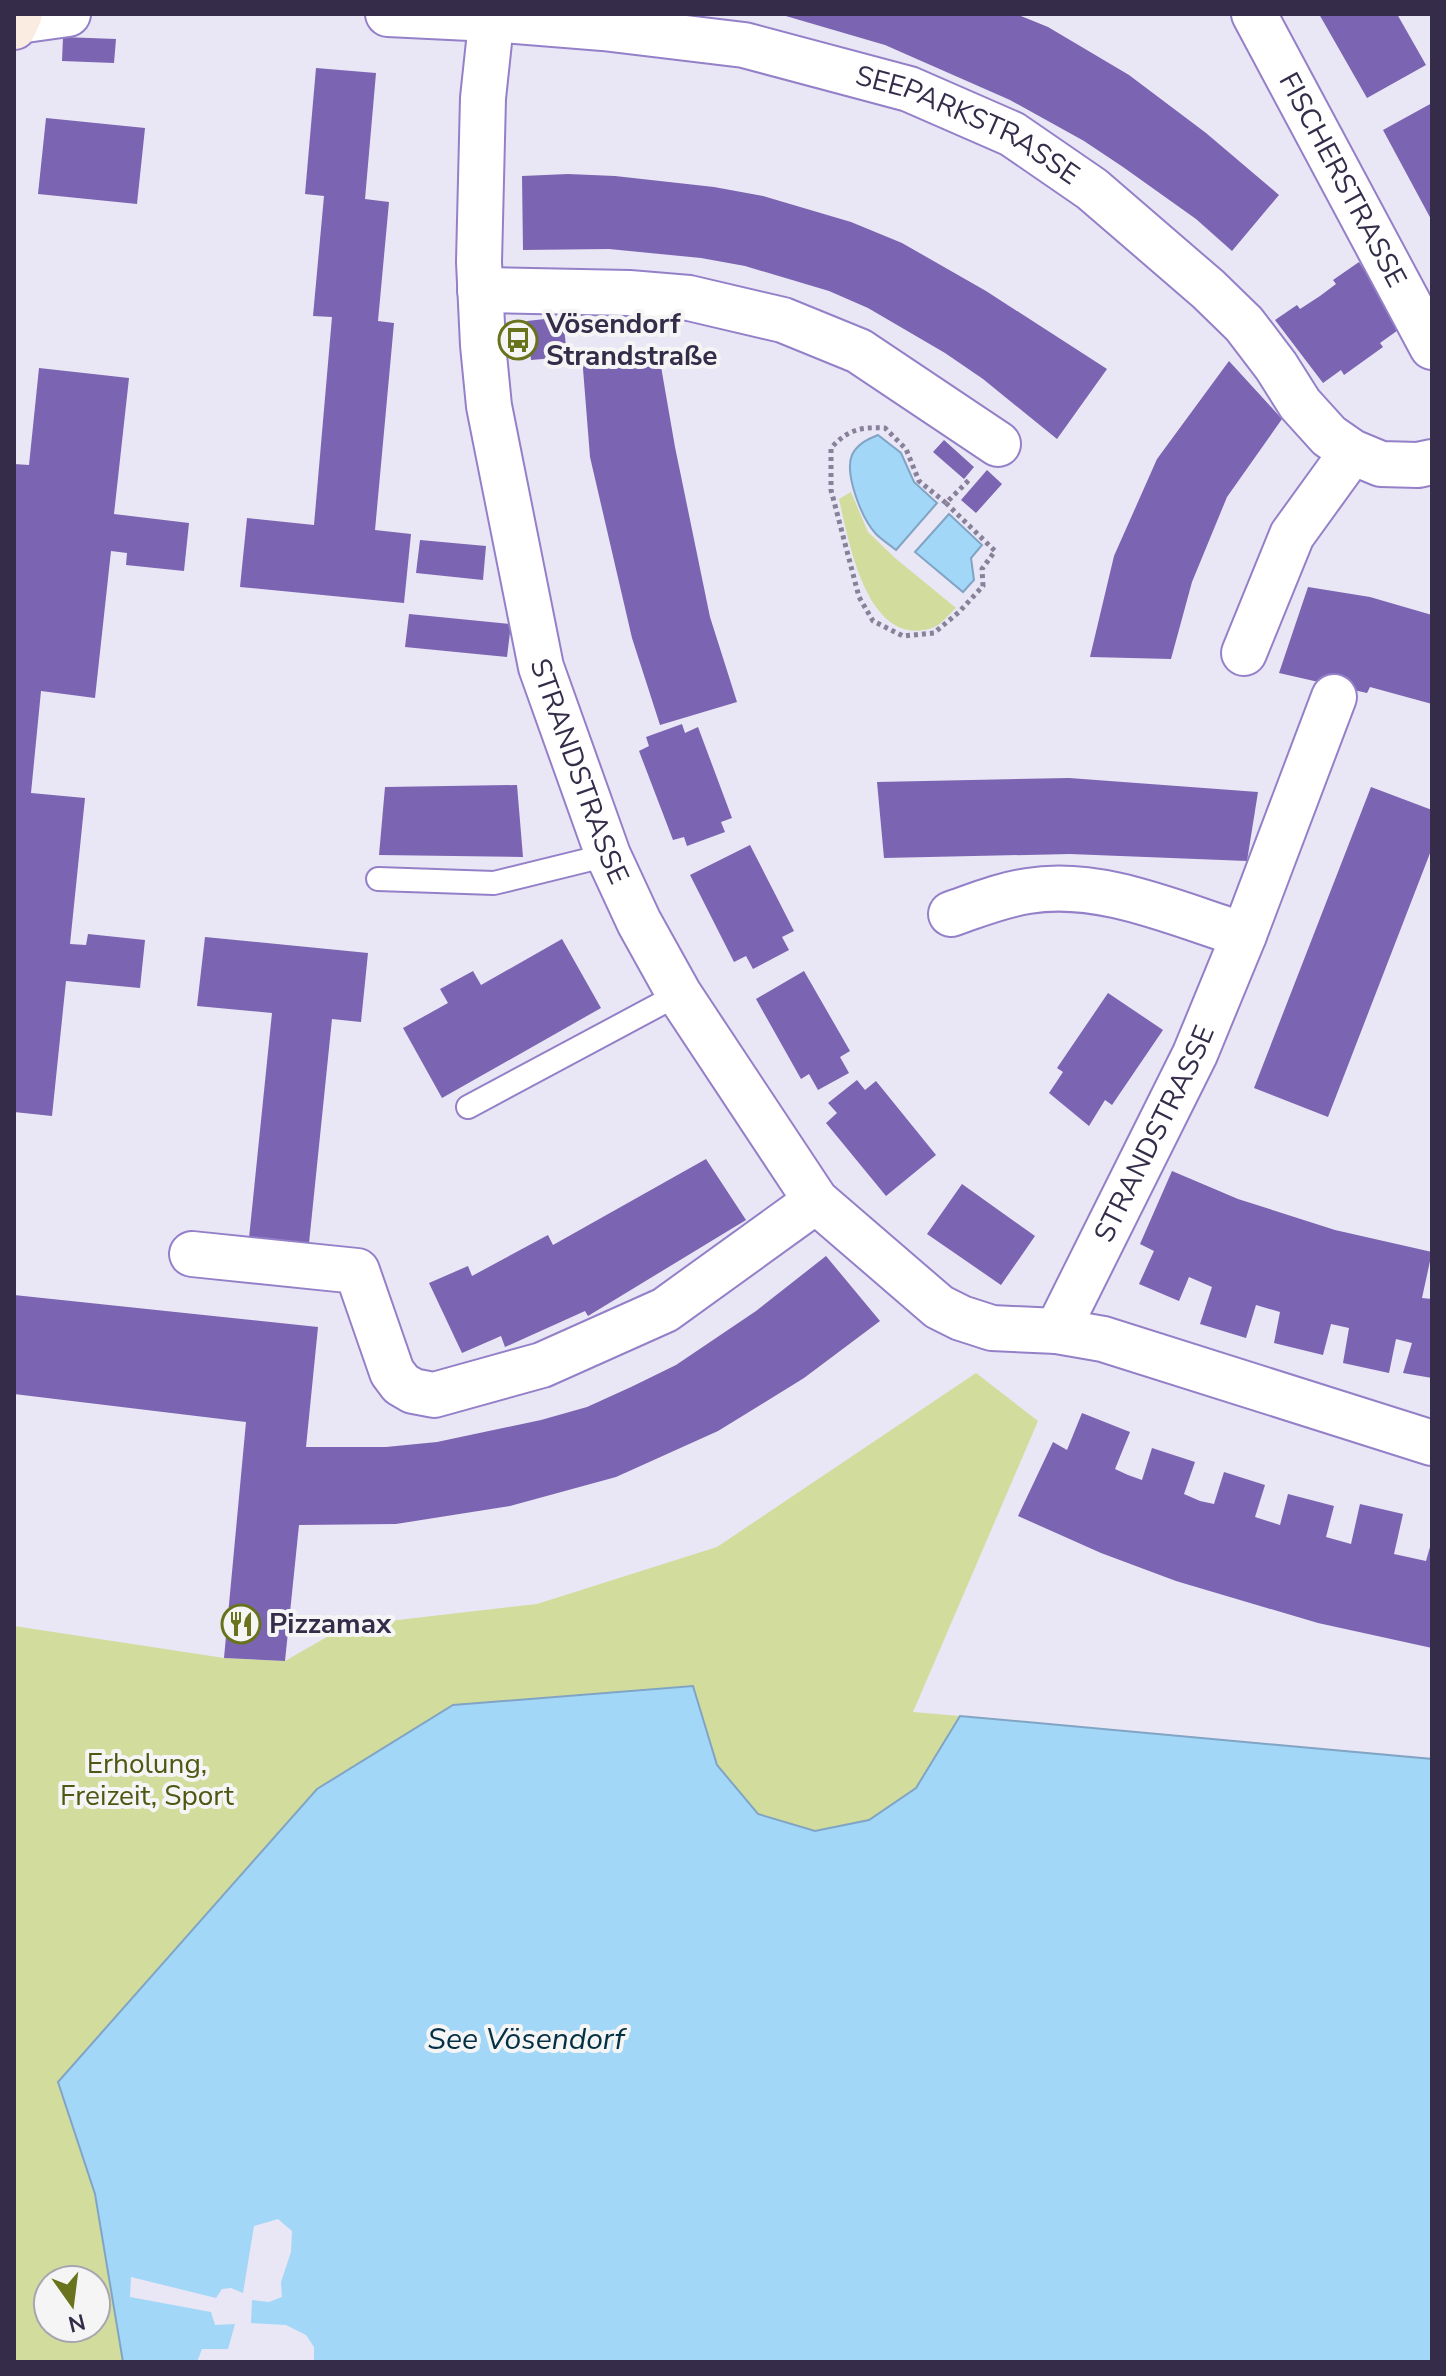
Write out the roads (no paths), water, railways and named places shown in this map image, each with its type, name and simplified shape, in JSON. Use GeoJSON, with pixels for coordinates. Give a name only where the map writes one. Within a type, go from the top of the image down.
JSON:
{"type":"FeatureCollection","features":[{"type":"Feature","properties":{"kind":"street"},"geometry":{"type":"LineString","coordinates":[[17,21],[68,14]]}},
{"type":"Feature","properties":{"kind":"street","name":"SEEPARKSTRASSE"},"geometry":{"type":"LineString","coordinates":[[388,14],[492,16],[744,45],[909,89],[1012,134],[1092,189],[1244,324],[1300,404],[1329,436],[1352,452],[1381,464],[1418,465],[1432,462]]}},
{"type":"Feature","properties":{"kind":"street","name":"FISCHERSTRASSE"},"geometry":{"type":"LineString","coordinates":[[1254,14],[1432,347]]}},
{"type":"Feature","properties":{"kind":"street","name":"STRANDSTRASSE"},"geometry":{"type":"LineString","coordinates":[[492,16],[483,98],[480,290],[489,406],[541,667],[608,855],[639,922],[679,994],[816,1201],[939,1307],[992,1328],[1057,1331],[1103,1339],[1432,1443]]}},
{"type":"Feature","properties":{"kind":"street"},"geometry":{"type":"LineString","coordinates":[[480,290],[629,293],[689,298],[783,320],[859,351],[988,457]]}},
{"type":"Feature","properties":{"kind":"street"},"geometry":{"type":"LineString","coordinates":[[1244,653],[1292,535],[1352,452]]}},
{"type":"Feature","properties":{"kind":"street","name":"STRANDSTRASSE"},"geometry":{"type":"LineString","coordinates":[[1057,1331],[1195,1054],[1244,935],[1334,697]]}},
{"type":"Feature","properties":{"kind":"street"},"geometry":{"type":"LineString","coordinates":[[951,914],[996,897],[1030,890],[1064,888],[1112,894],[1244,935]]}},
{"type":"Feature","properties":{"kind":"street"},"geometry":{"type":"LineString","coordinates":[[192,1254],[357,1271],[392,1372],[401,1384],[413,1391],[434,1395],[542,1365],[665,1310],[816,1201]]}},
{"type":"Feature","properties":{"kind":"lane"},"geometry":{"type":"LineString","coordinates":[[378,879],[494,883],[608,855]]}},
{"type":"Feature","properties":{"kind":"lane"},"geometry":{"type":"LineString","coordinates":[[468,1107],[679,994]]}},
{"type":"Feature","properties":{"kind":"water"},"geometry":{"type":"Polygon","coordinates":[[[878,435],[901,453],[914,482],[937,503],[896,550],[876,534],[865,518],[850,473],[854,451],[863,442],[878,435]]]}},
{"type":"Feature","properties":{"kind":"water"},"geometry":{"type":"Polygon","coordinates":[[[949,514],[982,545],[971,558],[974,580],[963,592],[915,552],[949,514]]]}},
{"type":"Feature","properties":{"kind":"water","name":"See Vösendorf"},"geometry":{"type":"Polygon","coordinates":[[[693,1686],[717,1765],[758,1814],[815,1831],[869,1820],[916,1788],[960,1716],[1432,1759],[1432,2362],[123,2362],[112,2296],[112,2264],[107,2264],[95,2194],[58,2082],[317,1789],[453,1705],[693,1686]]]}},
{"type":"Feature","properties":{"kind":"place","name":"Vösendorf Strandstraße"},"geometry":{"type":"Point","coordinates":[518,340]}},
{"type":"Feature","properties":{"kind":"place","name":"Pizzamax"},"geometry":{"type":"Point","coordinates":[241,1624]}},
{"type":"Feature","properties":{"kind":"park label","name":"Erholung, Freizeit, Sport"},"geometry":{"type":"Point","coordinates":[147,1780]}}]}
